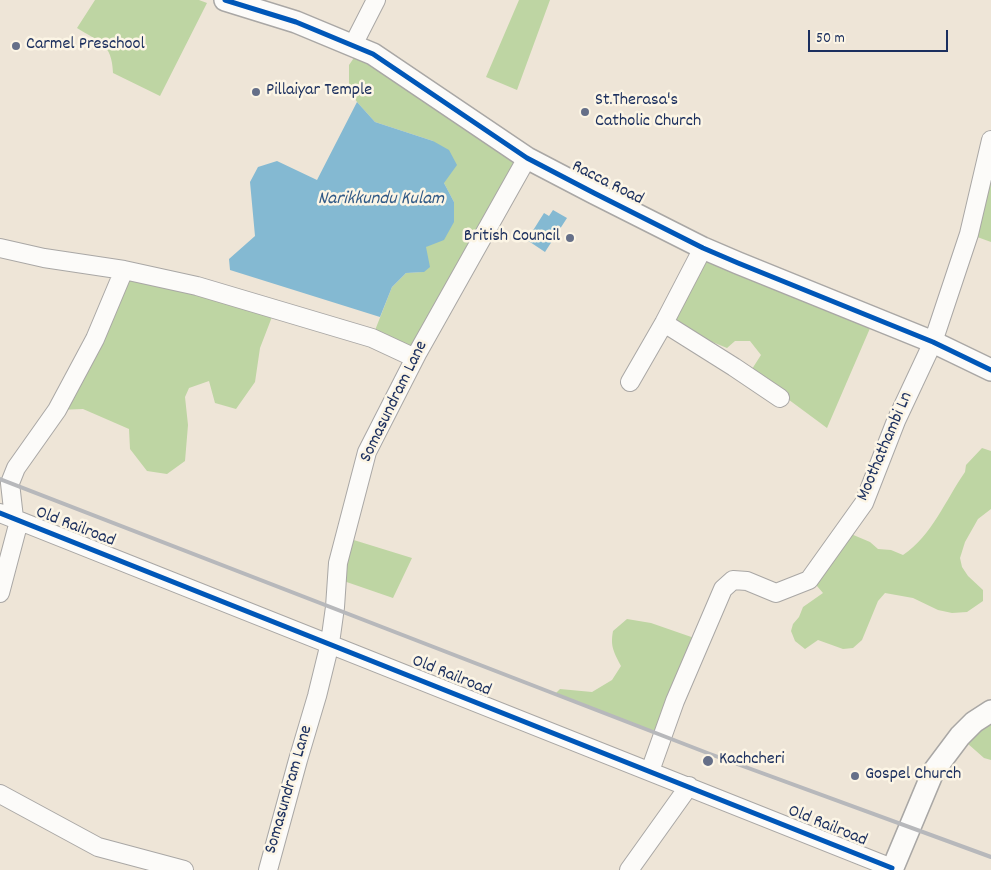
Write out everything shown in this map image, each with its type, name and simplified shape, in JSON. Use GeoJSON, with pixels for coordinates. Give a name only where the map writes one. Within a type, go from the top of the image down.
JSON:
{"type":"FeatureCollection","features":[{"type":"Feature","properties":{"kind":"street","name":"Racca Road"},"geometry":{"type":"LineString","coordinates":[[226,0],[296,22],[373,54],[527,158],[703,248],[932,342],[991,370]]}},
{"type":"Feature","properties":{"kind":"street"},"geometry":{"type":"LineString","coordinates":[[353,45],[376,0]]}},
{"type":"Feature","properties":{"kind":"street","name":"Moothathambi Ln"},"geometry":{"type":"LineString","coordinates":[[650,771],[675,701],[722,589],[733,580],[747,581],[776,593],[808,580],[864,503],[896,421],[932,342],[969,234],[991,140]]}},
{"type":"Feature","properties":{"kind":"street","name":"Somasundram Lane"},"geometry":{"type":"LineString","coordinates":[[268,870],[330,643],[338,563],[367,452],[460,274],[527,158]]}},
{"type":"Feature","properties":{"kind":"street"},"geometry":{"type":"LineString","coordinates":[[0,248],[44,258],[124,270],[197,286],[363,336],[415,358]]}},
{"type":"Feature","properties":{"kind":"street"},"geometry":{"type":"LineString","coordinates":[[630,382],[664,323],[703,248]]}},
{"type":"Feature","properties":{"kind":"street"},"geometry":{"type":"LineString","coordinates":[[0,593],[11,517],[10,483],[16,468],[57,410],[95,339],[124,270]]}},
{"type":"Feature","properties":{"kind":"street"},"geometry":{"type":"LineString","coordinates":[[664,323],[780,398]]}},
{"type":"Feature","properties":{"kind":"street","name":"Old Railroad"},"geometry":{"type":"LineString","coordinates":[[11,517],[689,786],[892,869]]}},
{"type":"Feature","properties":{"kind":"street"},"geometry":{"type":"LineString","coordinates":[[892,869],[911,828],[933,772],[960,736],[974,722],[991,710]]}},
{"type":"Feature","properties":{"kind":"street"},"geometry":{"type":"LineString","coordinates":[[630,870],[689,786]]}},
{"type":"Feature","properties":{"kind":"street"},"geometry":{"type":"LineString","coordinates":[[0,794],[98,847],[184,870]]}},
{"type":"Feature","properties":{"kind":"green space"},"geometry":{"type":"Polygon","coordinates":[[[95,0],[199,0],[207,3],[160,96],[113,73],[110,55],[103,44],[77,28],[95,0]]]}},
{"type":"Feature","properties":{"kind":"green space"},"geometry":{"type":"Polygon","coordinates":[[[519,0],[550,0],[517,90],[486,77],[519,0]]]}},
{"type":"Feature","properties":{"kind":"green space"},"geometry":{"type":"Polygon","coordinates":[[[358,52],[527,158],[418,352],[372,338],[392,287],[406,273],[423,272],[426,247],[454,202],[444,183],[433,141],[375,122],[357,102],[349,89],[349,65],[358,52]]]}},
{"type":"Feature","properties":{"kind":"green space"},"geometry":{"type":"Polygon","coordinates":[[[991,140],[991,242],[969,234],[991,140]]]}},
{"type":"Feature","properties":{"kind":"green space"},"geometry":{"type":"Polygon","coordinates":[[[703,248],[874,319],[827,428],[777,391],[752,369],[761,355],[750,341],[735,341],[727,348],[700,337],[670,338],[664,322],[703,248]]]}},
{"type":"Feature","properties":{"kind":"green space"},"geometry":{"type":"Polygon","coordinates":[[[124,270],[275,309],[260,348],[255,382],[236,409],[215,403],[209,381],[189,388],[185,397],[188,425],[185,461],[167,474],[147,471],[130,449],[129,429],[83,409],[57,410],[124,270]]]}},
{"type":"Feature","properties":{"kind":"green space"},"geometry":{"type":"Polygon","coordinates":[[[982,448],[991,451],[991,509],[978,519],[965,542],[960,558],[962,567],[968,576],[983,590],[983,601],[967,612],[952,613],[938,610],[913,598],[885,593],[878,601],[862,640],[853,648],[843,649],[818,640],[805,649],[795,641],[791,631],[793,624],[799,617],[803,607],[823,593],[809,580],[844,531],[870,542],[878,549],[891,550],[903,555],[930,528],[965,472],[966,465],[982,448]]]}},
{"type":"Feature","properties":{"kind":"green space"},"geometry":{"type":"Polygon","coordinates":[[[344,537],[412,558],[393,598],[335,578],[344,537]]]}},
{"type":"Feature","properties":{"kind":"green space"},"geometry":{"type":"Polygon","coordinates":[[[627,619],[651,623],[700,640],[663,735],[556,693],[560,689],[592,692],[612,680],[621,666],[612,645],[613,631],[627,619]]]}},
{"type":"Feature","properties":{"kind":"green space"},"geometry":{"type":"Polygon","coordinates":[[[991,711],[991,760],[984,758],[967,743],[991,711]]]}},
{"type":"Feature","properties":{"kind":"water","name":"Narikkundu Kulam"},"geometry":{"type":"Polygon","coordinates":[[[357,102],[375,122],[433,141],[449,150],[457,165],[444,183],[454,202],[454,222],[444,240],[426,247],[430,267],[424,272],[406,273],[392,287],[380,317],[230,270],[229,259],[255,236],[250,182],[258,167],[277,161],[317,180],[357,102]]]}},
{"type":"Feature","properties":{"kind":"water"},"geometry":{"type":"Polygon","coordinates":[[[553,210],[567,218],[545,252],[527,240],[544,213],[549,216],[553,210]]]}},
{"type":"Feature","properties":{"kind":"railway"},"geometry":{"type":"LineString","coordinates":[[0,479],[710,754],[991,857]]}},
{"type":"Feature","properties":{"kind":"cycle path"},"geometry":{"type":"LineString","coordinates":[[225,0],[296,22],[373,54],[527,158],[594,193],[703,248],[933,342],[991,370]]}},
{"type":"Feature","properties":{"kind":"cycle path"},"geometry":{"type":"LineString","coordinates":[[0,513],[892,868]]}},
{"type":"Feature","properties":{"kind":"place","name":"Carmel Preschool"},"geometry":{"type":"Point","coordinates":[16,46]}},
{"type":"Feature","properties":{"kind":"place","name":"Pillaiyar Temple"},"geometry":{"type":"Point","coordinates":[256,92]}},
{"type":"Feature","properties":{"kind":"place","name":"St.Therasa's Catholic Church"},"geometry":{"type":"Point","coordinates":[585,112]}},
{"type":"Feature","properties":{"kind":"place","name":"British Council"},"geometry":{"type":"Point","coordinates":[570,238]}},
{"type":"Feature","properties":{"kind":"place","name":"Kachcheri"},"geometry":{"type":"Point","coordinates":[708,761]}},
{"type":"Feature","properties":{"kind":"place","name":"Gospel Church"},"geometry":{"type":"Point","coordinates":[855,776]}}]}
